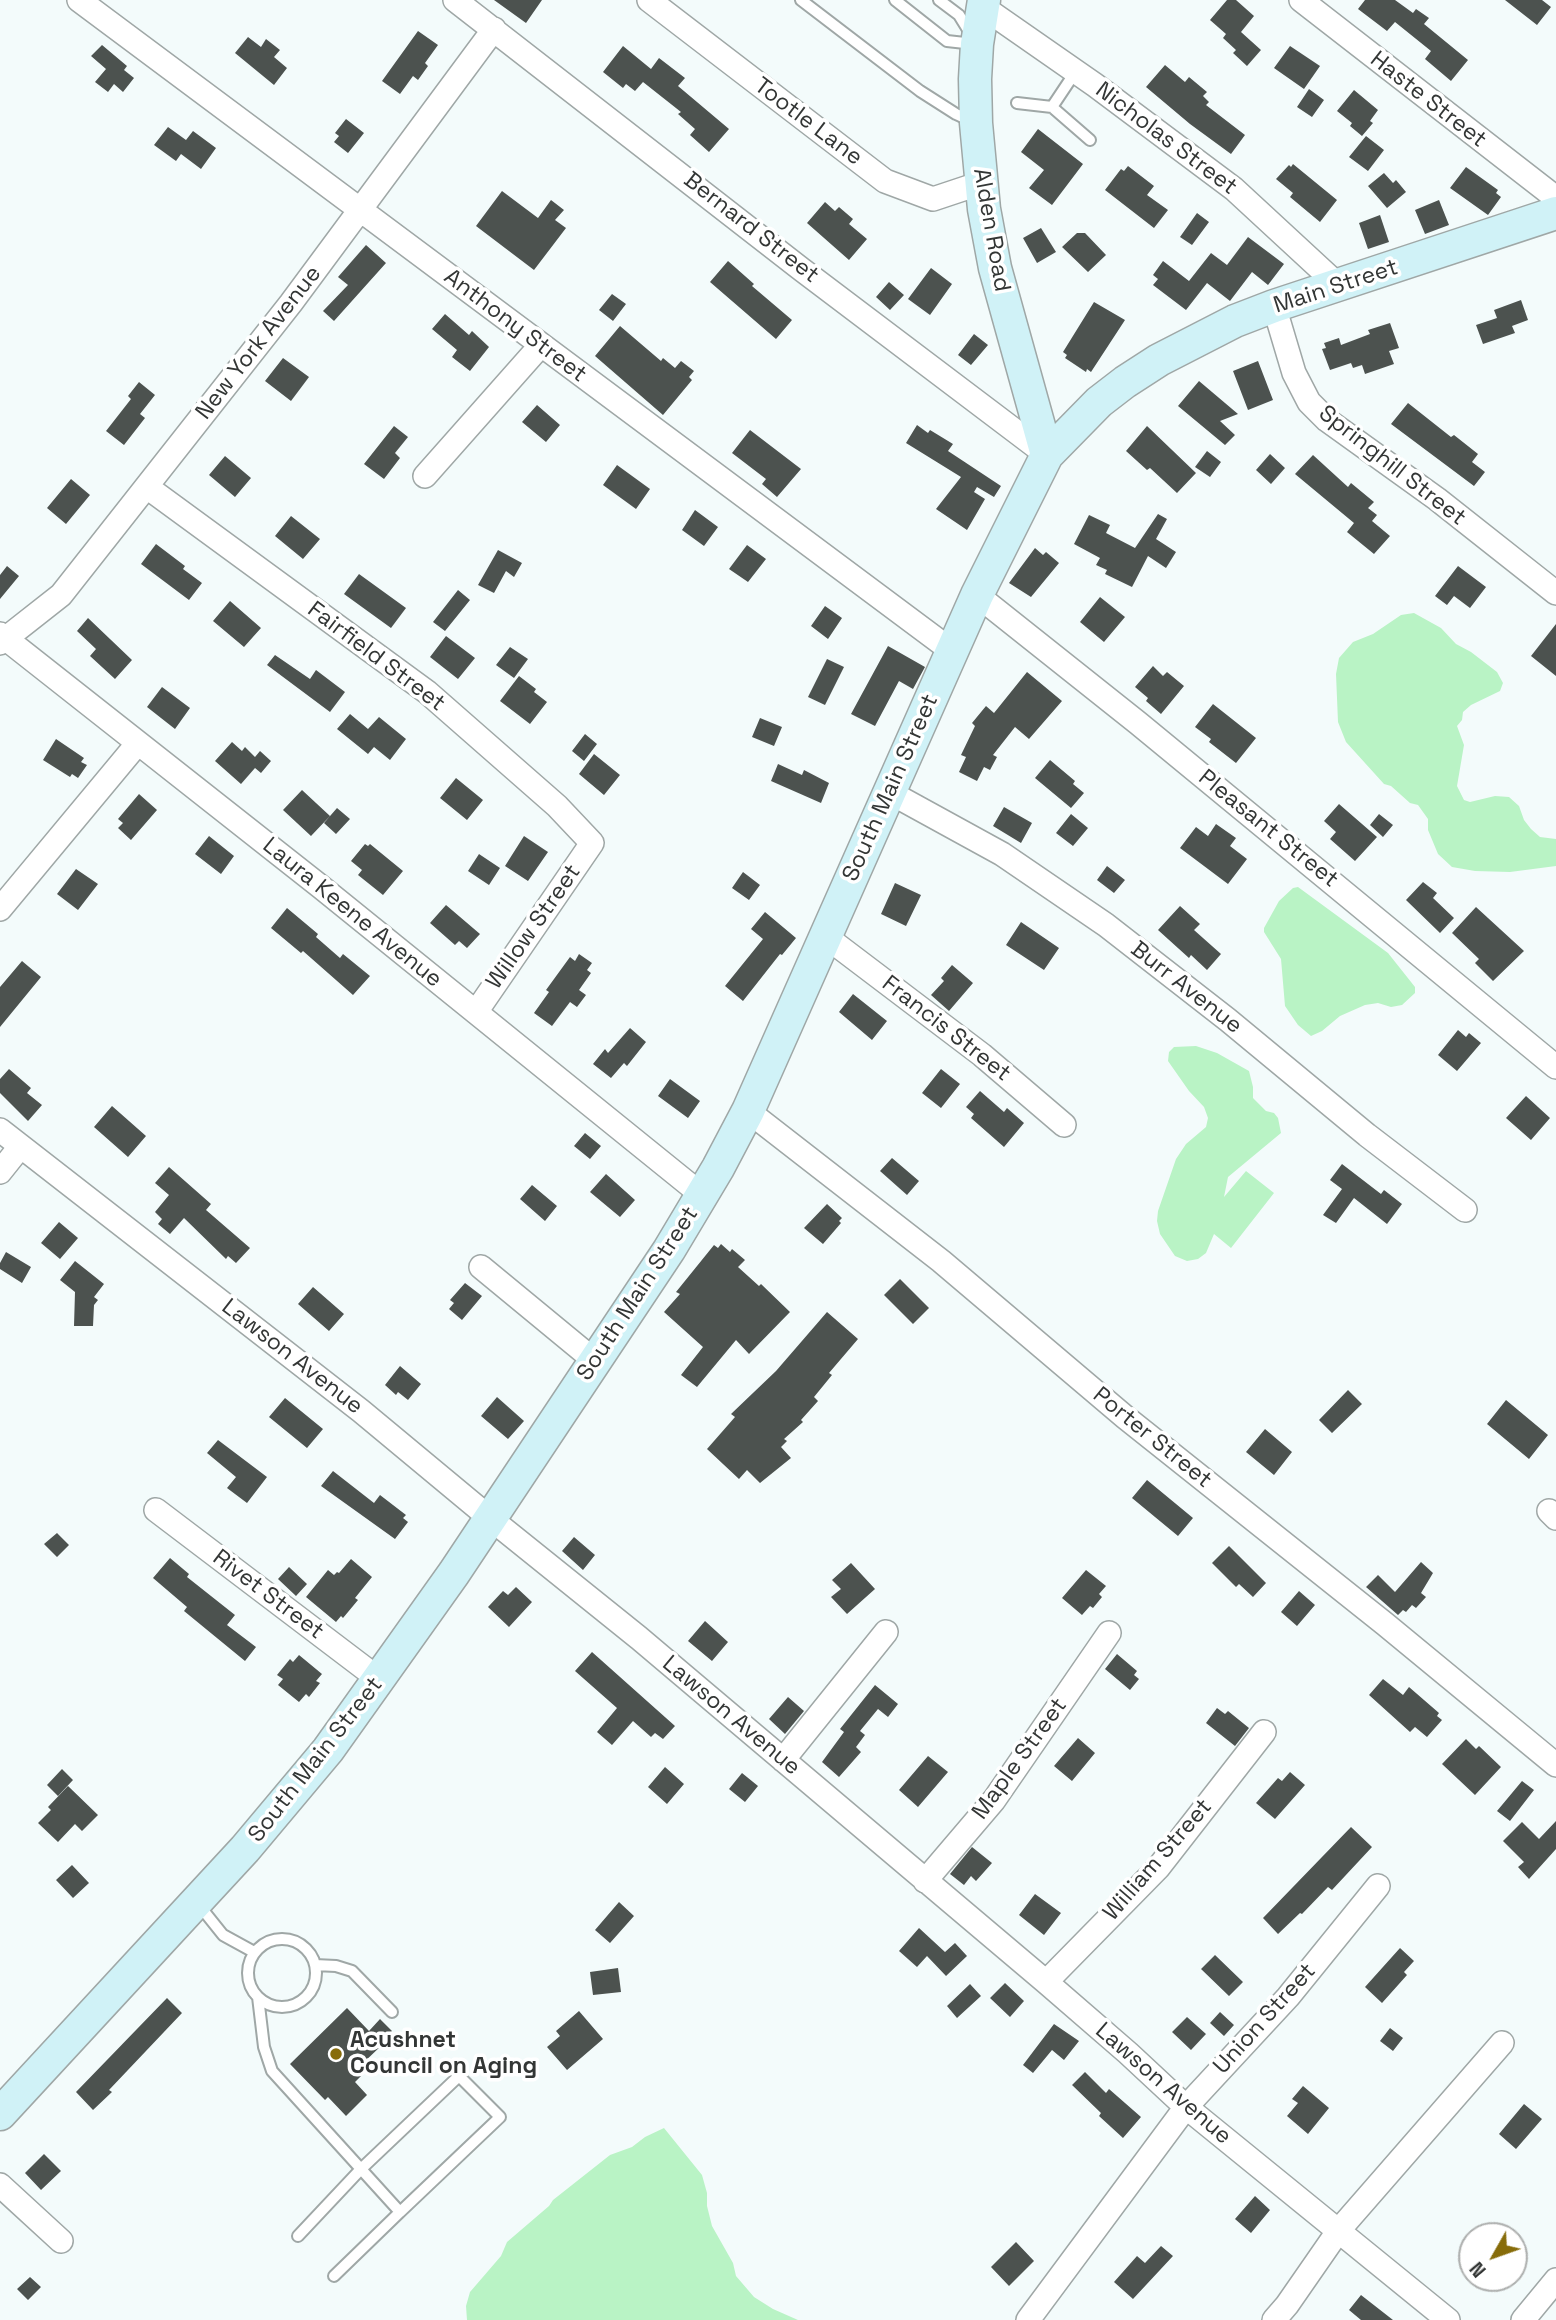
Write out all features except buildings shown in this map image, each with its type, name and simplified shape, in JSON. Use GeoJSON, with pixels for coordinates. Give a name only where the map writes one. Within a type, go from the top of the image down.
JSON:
{"type":"FeatureCollection","features":[{"type":"Feature","properties":{"kind":"main road","name":"Alden Road"},"geometry":{"type":"LineString","coordinates":[[983,3],[977,44],[976,123],[981,183],[995,268],[1048,455]]}},
{"type":"Feature","properties":{"kind":"main road","name":"Main Street"},"geometry":{"type":"LineString","coordinates":[[1125,382],[1196,340],[1274,306],[1556,213]]}},
{"type":"Feature","properties":{"kind":"main road","name":"South Main Street"},"geometry":{"type":"LineString","coordinates":[[0,2114],[197,1902],[301,1785],[380,1680],[491,1520],[595,1361],[702,1195],[748,1111],[951,651],[1048,455],[1099,402],[1125,382]]}},
{"type":"Feature","properties":{"kind":"street","name":"Anthony Street"},"geometry":{"type":"LineString","coordinates":[[79,0],[951,651]]}},
{"type":"Feature","properties":{"kind":"street","name":"Bernard Street"},"geometry":{"type":"LineString","coordinates":[[455,0],[801,269],[1048,455]]}},
{"type":"Feature","properties":{"kind":"street","name":"Tootle Lane"},"geometry":{"type":"LineString","coordinates":[[649,0],[885,181],[933,200],[981,183]]}},
{"type":"Feature","properties":{"kind":"street","name":"Haste Street"},"geometry":{"type":"LineString","coordinates":[[1301,0],[1556,198]]}},
{"type":"Feature","properties":{"kind":"street","name":"Nicholas Street"},"geometry":{"type":"LineString","coordinates":[[983,3],[1234,190],[1339,286]]}},
{"type":"Feature","properties":{"kind":"street","name":"New York Avenue"},"geometry":{"type":"LineString","coordinates":[[2,638],[61,595],[362,210],[494,29]]}},
{"type":"Feature","properties":{"kind":"street","name":"Springhill Street"},"geometry":{"type":"LineString","coordinates":[[1274,306],[1294,373],[1310,402],[1328,420],[1437,499],[1556,593]]}},
{"type":"Feature","properties":{"kind":"street"},"geometry":{"type":"LineString","coordinates":[[425,476],[541,345]]}},
{"type":"Feature","properties":{"kind":"street","name":"Fairfield Street"},"geometry":{"type":"LineString","coordinates":[[147,486],[427,692],[557,806],[592,843]]}},
{"type":"Feature","properties":{"kind":"street","name":"Pleasant Street"},"geometry":{"type":"LineString","coordinates":[[977,595],[1139,723],[1556,1067]]}},
{"type":"Feature","properties":{"kind":"street","name":"Laura Keene Avenue"},"geometry":{"type":"LineString","coordinates":[[2,638],[138,743],[702,1195]]}},
{"type":"Feature","properties":{"kind":"street"},"geometry":{"type":"LineString","coordinates":[[0,909],[138,743]]}},
{"type":"Feature","properties":{"kind":"street","name":"Burr Avenue"},"geometry":{"type":"LineString","coordinates":[[889,792],[1002,854],[1105,925],[1465,1210]]}},
{"type":"Feature","properties":{"kind":"street","name":"Willow Street"},"geometry":{"type":"LineString","coordinates":[[475,1012],[592,843]]}},
{"type":"Feature","properties":{"kind":"street","name":"Francis Street"},"geometry":{"type":"LineString","coordinates":[[825,936],[982,1055],[1064,1125]]}},
{"type":"Feature","properties":{"kind":"street","name":"Porter Street"},"geometry":{"type":"LineString","coordinates":[[748,1111],[941,1261],[1125,1417],[1375,1615],[1556,1765]]}},
{"type":"Feature","properties":{"kind":"street","name":"Lawson Avenue"},"geometry":{"type":"LineString","coordinates":[[0,1130],[361,1411],[491,1520],[639,1638],[1046,1982],[1186,2107],[1448,2320]]}},
{"type":"Feature","properties":{"kind":"street"},"geometry":{"type":"LineString","coordinates":[[0,1172],[20,1147]]}},
{"type":"Feature","properties":{"kind":"street"},"geometry":{"type":"LineString","coordinates":[[481,1267],[595,1361]]}},
{"type":"Feature","properties":{"kind":"street","name":"Rivet Street"},"geometry":{"type":"LineString","coordinates":[[156,1510],[380,1680]]}},
{"type":"Feature","properties":{"kind":"street"},"geometry":{"type":"LineString","coordinates":[[783,1760],[886,1632]]}},
{"type":"Feature","properties":{"kind":"street","name":"Maple Street"},"geometry":{"type":"LineString","coordinates":[[925,1881],[994,1801],[1109,1633]]}},
{"type":"Feature","properties":{"kind":"street","name":"William Street"},"geometry":{"type":"LineString","coordinates":[[1046,1982],[1158,1868],[1264,1732]]}},
{"type":"Feature","properties":{"kind":"street","name":"Union Street"},"geometry":{"type":"LineString","coordinates":[[1028,2320],[1186,2107],[1288,1997],[1378,1886]]}},
{"type":"Feature","properties":{"kind":"street"},"geometry":{"type":"LineString","coordinates":[[1274,2320],[1339,2230],[1502,2043]]}},
{"type":"Feature","properties":{"kind":"street"},"geometry":{"type":"LineString","coordinates":[[0,2185],[61,2241]]}},
{"type":"Feature","properties":{"kind":"street"},"geometry":{"type":"LineString","coordinates":[[1523,2320],[1556,2280]]}},
{"type":"Feature","properties":{"kind":"lane"},"geometry":{"type":"LineString","coordinates":[[801,0],[919,91],[976,123]]}},
{"type":"Feature","properties":{"kind":"lane"},"geometry":{"type":"LineString","coordinates":[[895,0],[947,41],[977,44]]}},
{"type":"Feature","properties":{"kind":"lane"},"geometry":{"type":"LineString","coordinates":[[939,0],[959,15],[977,44]]}},
{"type":"Feature","properties":{"kind":"lane"},"geometry":{"type":"LineString","coordinates":[[1052,107],[1076,71]]}},
{"type":"Feature","properties":{"kind":"lane"},"geometry":{"type":"LineString","coordinates":[[1017,103],[1052,107],[1090,140]]}},
{"type":"Feature","properties":{"kind":"lane"},"geometry":{"type":"LineString","coordinates":[[197,1902],[223,1935],[254,1952]]}},
{"type":"Feature","properties":{"kind":"lane"},"geometry":{"type":"LineString","coordinates":[[289,1940],[306,1949],[315,1965],[313,1984],[302,2000],[293,2004],[275,2006],[258,1997],[252,1989],[248,1970],[254,1952],[270,1941],[289,1940]]}},
{"type":"Feature","properties":{"kind":"lane"},"geometry":{"type":"LineString","coordinates":[[315,1965],[336,1966],[352,1971],[393,2012]]}},
{"type":"Feature","properties":{"kind":"lane"},"geometry":{"type":"LineString","coordinates":[[258,1997],[264,2047],[272,2071],[400,2212]]}},
{"type":"Feature","properties":{"kind":"lane"},"geometry":{"type":"LineString","coordinates":[[298,2236],[361,2169],[459,2076],[500,2117],[334,2276]]}},
{"type":"Feature","properties":{"kind":"green space"},"geometry":{"type":"Polygon","coordinates":[[[1414,613],[1441,628],[1456,644],[1497,672],[1503,683],[1500,691],[1471,705],[1463,712],[1462,720],[1457,726],[1464,745],[1457,786],[1464,800],[1470,802],[1495,796],[1509,797],[1519,806],[1531,829],[1540,837],[1556,839],[1556,866],[1510,872],[1452,867],[1438,854],[1428,830],[1428,819],[1418,805],[1410,803],[1391,786],[1384,784],[1346,742],[1338,722],[1336,674],[1339,658],[1353,642],[1373,634],[1401,615],[1414,613]]]}},
{"type":"Feature","properties":{"kind":"green space"},"geometry":{"type":"Polygon","coordinates":[[[1298,887],[1388,953],[1415,987],[1415,993],[1402,1005],[1365,1005],[1340,1016],[1322,1031],[1311,1036],[1298,1025],[1285,1006],[1281,959],[1264,928],[1279,901],[1293,888],[1298,887]]]}},
{"type":"Feature","properties":{"kind":"green space"},"geometry":{"type":"Polygon","coordinates":[[[1196,1046],[1217,1053],[1249,1071],[1253,1098],[1278,1118],[1281,1133],[1228,1177],[1224,1197],[1246,1171],[1274,1193],[1231,1248],[1214,1234],[1206,1253],[1198,1259],[1187,1261],[1175,1256],[1160,1234],[1157,1221],[1176,1159],[1186,1144],[1206,1127],[1208,1118],[1204,1107],[1168,1061],[1169,1052],[1174,1047],[1196,1046]]]}},
{"type":"Feature","properties":{"kind":"green space"},"geometry":{"type":"Polygon","coordinates":[[[664,2128],[702,2175],[712,2226],[733,2263],[736,2276],[754,2297],[798,2320],[467,2320],[466,2306],[470,2292],[501,2256],[507,2242],[553,2200],[610,2155],[632,2147],[664,2128]]]}},
{"type":"Feature","properties":{"kind":"place","name":"Acushnet Council on Aging"},"geometry":{"type":"Point","coordinates":[336,2054]}}]}
